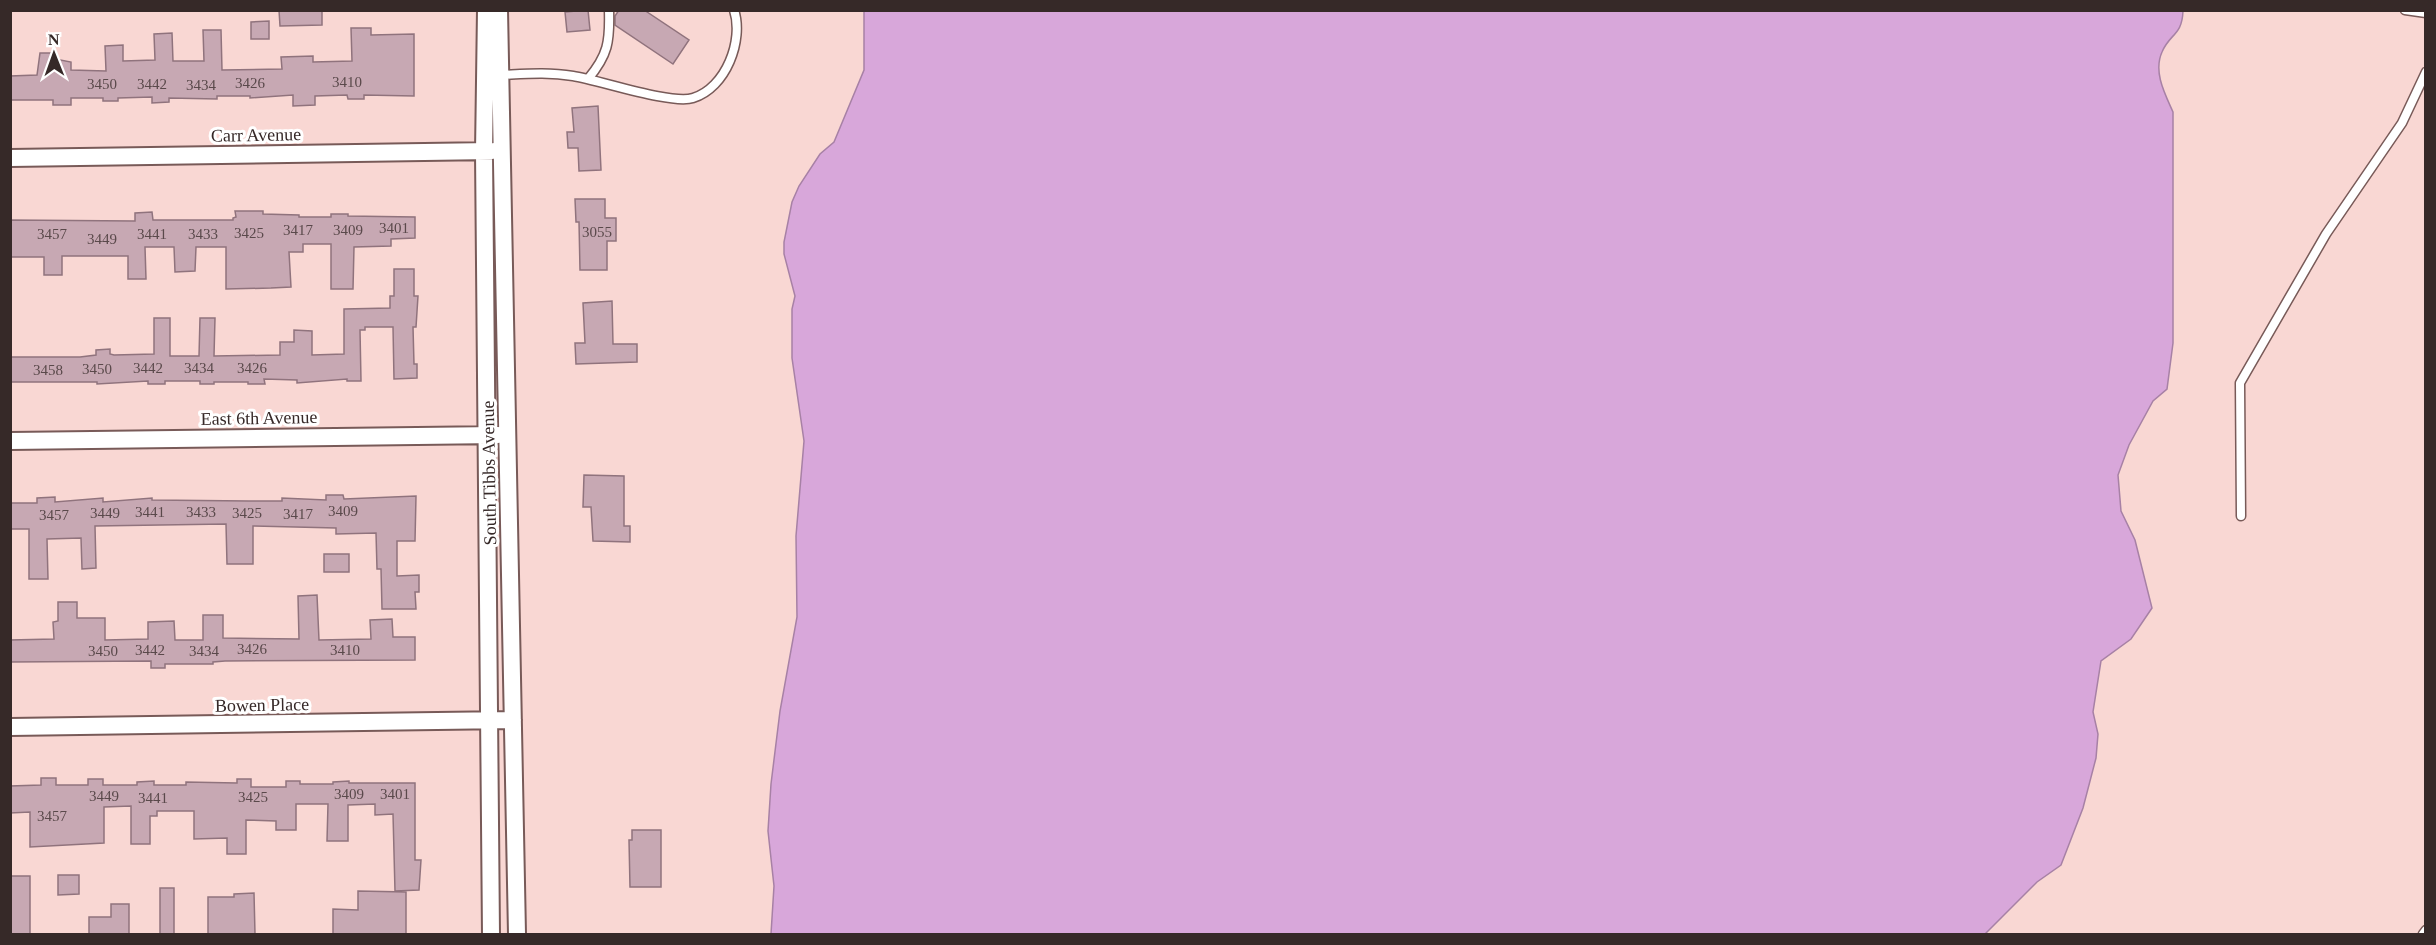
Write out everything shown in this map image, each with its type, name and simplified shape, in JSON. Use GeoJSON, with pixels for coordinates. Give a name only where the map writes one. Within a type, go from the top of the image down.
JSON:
{"type":"FeatureCollection","features":[{"type":"Feature","properties":{"kind":"street","name":"South Tibbs Avenue"},"geometry":{"type":"LineString","coordinates":[[486,10],[484,152],[491,934]]}},
{"type":"Feature","properties":{"kind":"street","name":"South Tibbs Avenue"},"geometry":{"type":"LineString","coordinates":[[499,10],[517,934]]}},
{"type":"Feature","properties":{"kind":"street","name":"Carr Avenue"},"geometry":{"type":"LineString","coordinates":[[10,158],[502,151]]}},
{"type":"Feature","properties":{"kind":"street","name":"East 6th Avenue"},"geometry":{"type":"LineString","coordinates":[[10,441],[508,435]]}},
{"type":"Feature","properties":{"kind":"street","name":"Bowen Place"},"geometry":{"type":"LineString","coordinates":[[10,727],[513,720]]}},
{"type":"Feature","properties":{"kind":"lane"},"geometry":{"type":"LineString","coordinates":[[588,79],[600,64],[609,45],[609,10]]}},
{"type":"Feature","properties":{"kind":"lane"},"geometry":{"type":"LineString","coordinates":[[500,75],[545,73],[588,79],[667,97],[694,98],[710,88],[729,63],[737,37],[738,22],[734,10]]}},
{"type":"Feature","properties":{"kind":"lane"},"geometry":{"type":"LineString","coordinates":[[2405,10],[2426,13]]}},
{"type":"Feature","properties":{"kind":"lane"},"geometry":{"type":"LineString","coordinates":[[2241,516],[2240,383],[2326,234],[2402,123],[2426,72]]}},
{"type":"Feature","properties":{"kind":"lane"},"geometry":{"type":"LineString","coordinates":[[2423,934],[2426,930]]}},
{"type":"Feature","properties":{"kind":"shaded area"},"geometry":{"type":"Polygon","coordinates":[[[864,11],[2183,11],[2178,30],[2162,52],[2159,67],[2161,83],[2173,112],[2173,343],[2167,389],[2153,401],[2129,445],[2118,475],[2121,511],[2135,540],[2152,608],[2131,639],[2101,661],[2093,712],[2098,734],[2096,758],[2083,808],[2061,865],[2037,882],[1985,934],[771,934],[774,886],[768,831],[771,784],[780,711],[797,617],[796,536],[804,441],[792,358],[792,309],[795,296],[784,254],[784,242],[792,202],[799,186],[820,154],[834,142],[864,70],[864,11]]]}},
{"type":"Feature","properties":{"kind":"building"},"geometry":{"type":"Polygon","coordinates":[[[279,10],[322,10],[322,25],[280,26],[279,10]]]}},
{"type":"Feature","properties":{"kind":"building"},"geometry":{"type":"Polygon","coordinates":[[[588,10],[590,30],[567,32],[565,12],[588,10]]]}},
{"type":"Feature","properties":{"kind":"building"},"geometry":{"type":"Polygon","coordinates":[[[619,10],[644,10],[689,40],[673,64],[615,25],[615,16],[619,10]]]}},
{"type":"Feature","properties":{"kind":"building"},"geometry":{"type":"Polygon","coordinates":[[[269,21],[269,39],[251,39],[251,22],[269,21]]]}},
{"type":"Feature","properties":{"kind":"building"},"geometry":{"type":"Polygon","coordinates":[[[351,28],[371,28],[371,35],[414,34],[414,96],[364,95],[364,99],[348,99],[347,95],[315,96],[315,105],[293,106],[293,95],[250,98],[250,96],[217,96],[217,99],[169,98],[169,102],[152,103],[152,97],[118,98],[118,101],[103,101],[103,98],[71,98],[71,105],[53,105],[53,100],[10,100],[10,76],[37,75],[40,53],[55,53],[55,59],[71,62],[71,70],[106,71],[105,46],[123,45],[123,61],[155,60],[154,34],[172,33],[173,61],[204,61],[203,30],[221,30],[222,70],[282,69],[281,57],[313,56],[313,62],[352,61],[351,28]]]}},
{"type":"Feature","properties":{"kind":"building"},"geometry":{"type":"Polygon","coordinates":[[[598,106],[601,170],[579,171],[578,148],[568,148],[567,132],[574,132],[572,108],[598,106]]]}},
{"type":"Feature","properties":{"kind":"building"},"geometry":{"type":"Polygon","coordinates":[[[575,199],[605,199],[605,218],[616,218],[616,241],[607,241],[607,270],[580,270],[579,222],[576,222],[575,199]]]}},
{"type":"Feature","properties":{"kind":"building"},"geometry":{"type":"Polygon","coordinates":[[[235,211],[263,211],[263,214],[299,215],[299,217],[331,217],[331,214],[348,214],[348,216],[415,217],[415,238],[391,239],[391,246],[354,247],[353,289],[331,289],[331,244],[303,244],[303,252],[289,252],[291,287],[271,288],[226,289],[226,247],[196,247],[195,271],[175,272],[174,247],[145,247],[146,279],[128,279],[128,256],[62,256],[62,275],[44,275],[44,257],[10,257],[10,220],[135,221],[135,213],[152,212],[153,220],[233,220],[236,217],[235,211]]]}},
{"type":"Feature","properties":{"kind":"building"},"geometry":{"type":"Polygon","coordinates":[[[394,269],[414,269],[414,296],[418,296],[416,327],[413,327],[414,364],[417,364],[417,378],[394,379],[393,327],[365,327],[365,330],[360,330],[361,381],[347,381],[347,379],[297,383],[297,380],[264,379],[265,384],[214,382],[214,384],[200,384],[200,381],[165,381],[165,384],[148,384],[148,381],[97,384],[97,382],[10,382],[10,357],[80,357],[96,355],[96,350],[110,349],[110,354],[114,355],[154,354],[154,318],[170,318],[170,356],[199,356],[200,318],[215,318],[214,356],[280,355],[280,342],[294,342],[294,330],[312,331],[312,355],[344,354],[344,309],[390,308],[390,296],[394,296],[394,269]]]}},
{"type":"Feature","properties":{"kind":"building"},"geometry":{"type":"Polygon","coordinates":[[[612,301],[613,344],[637,344],[637,362],[576,364],[575,343],[585,343],[583,303],[612,301]]]}},
{"type":"Feature","properties":{"kind":"building"},"geometry":{"type":"Polygon","coordinates":[[[584,475],[624,476],[624,526],[630,526],[630,542],[593,541],[591,507],[583,507],[584,475]]]}},
{"type":"Feature","properties":{"kind":"building"},"geometry":{"type":"Polygon","coordinates":[[[326,495],[343,495],[344,499],[416,496],[415,541],[397,541],[397,576],[419,575],[419,592],[415,592],[416,609],[382,609],[381,569],[377,569],[376,533],[336,534],[336,528],[253,526],[253,564],[227,564],[226,524],[95,526],[96,568],[82,569],[81,538],[47,539],[48,579],[29,579],[29,529],[10,529],[10,503],[37,503],[37,498],[55,497],[55,502],[103,498],[103,502],[152,498],[152,500],[282,501],[282,498],[326,500],[326,495]]]}},
{"type":"Feature","properties":{"kind":"building"},"geometry":{"type":"Polygon","coordinates":[[[324,554],[349,554],[349,572],[324,572],[324,554]]]}},
{"type":"Feature","properties":{"kind":"building"},"geometry":{"type":"Polygon","coordinates":[[[317,595],[319,640],[371,639],[370,620],[392,619],[393,637],[415,637],[415,660],[225,661],[213,662],[213,664],[165,664],[165,668],[151,668],[151,661],[10,662],[10,640],[54,639],[53,622],[58,621],[58,602],[77,602],[77,618],[105,618],[105,640],[148,639],[148,622],[174,621],[175,640],[203,640],[203,615],[223,615],[223,638],[299,639],[298,596],[317,595]]]}},
{"type":"Feature","properties":{"kind":"building"},"geometry":{"type":"Polygon","coordinates":[[[41,778],[56,778],[56,785],[88,785],[88,779],[103,779],[103,785],[137,785],[137,782],[154,781],[154,785],[186,785],[186,782],[237,783],[237,779],[251,779],[251,787],[286,787],[286,781],[300,781],[300,784],[333,784],[333,782],[349,781],[349,783],[415,783],[415,860],[421,860],[419,890],[395,891],[393,814],[375,815],[375,804],[348,805],[348,841],[327,841],[328,804],[296,804],[296,830],[276,830],[276,821],[246,820],[246,854],[227,854],[227,838],[194,839],[194,811],[157,811],[157,816],[150,816],[150,844],[131,844],[131,806],[104,807],[104,843],[30,847],[30,812],[10,813],[10,786],[41,785],[41,778]]]}},
{"type":"Feature","properties":{"kind":"building"},"geometry":{"type":"Polygon","coordinates":[[[632,830],[661,830],[661,887],[630,887],[629,840],[632,840],[632,830]]]}},
{"type":"Feature","properties":{"kind":"building"},"geometry":{"type":"Polygon","coordinates":[[[58,875],[79,875],[79,894],[58,895],[58,875]]]}},
{"type":"Feature","properties":{"kind":"building"},"geometry":{"type":"Polygon","coordinates":[[[10,876],[30,876],[30,934],[10,934],[10,876]]]}},
{"type":"Feature","properties":{"kind":"building"},"geometry":{"type":"Polygon","coordinates":[[[160,888],[174,888],[174,934],[160,934],[160,888]]]}},
{"type":"Feature","properties":{"kind":"building"},"geometry":{"type":"Polygon","coordinates":[[[358,891],[406,892],[406,934],[333,934],[333,909],[358,910],[358,891]]]}},
{"type":"Feature","properties":{"kind":"building"},"geometry":{"type":"Polygon","coordinates":[[[254,893],[255,934],[208,934],[208,897],[234,897],[234,894],[254,893]]]}},
{"type":"Feature","properties":{"kind":"building"},"geometry":{"type":"Polygon","coordinates":[[[111,904],[129,904],[129,934],[89,934],[89,917],[111,917],[111,904]]]}}]}
